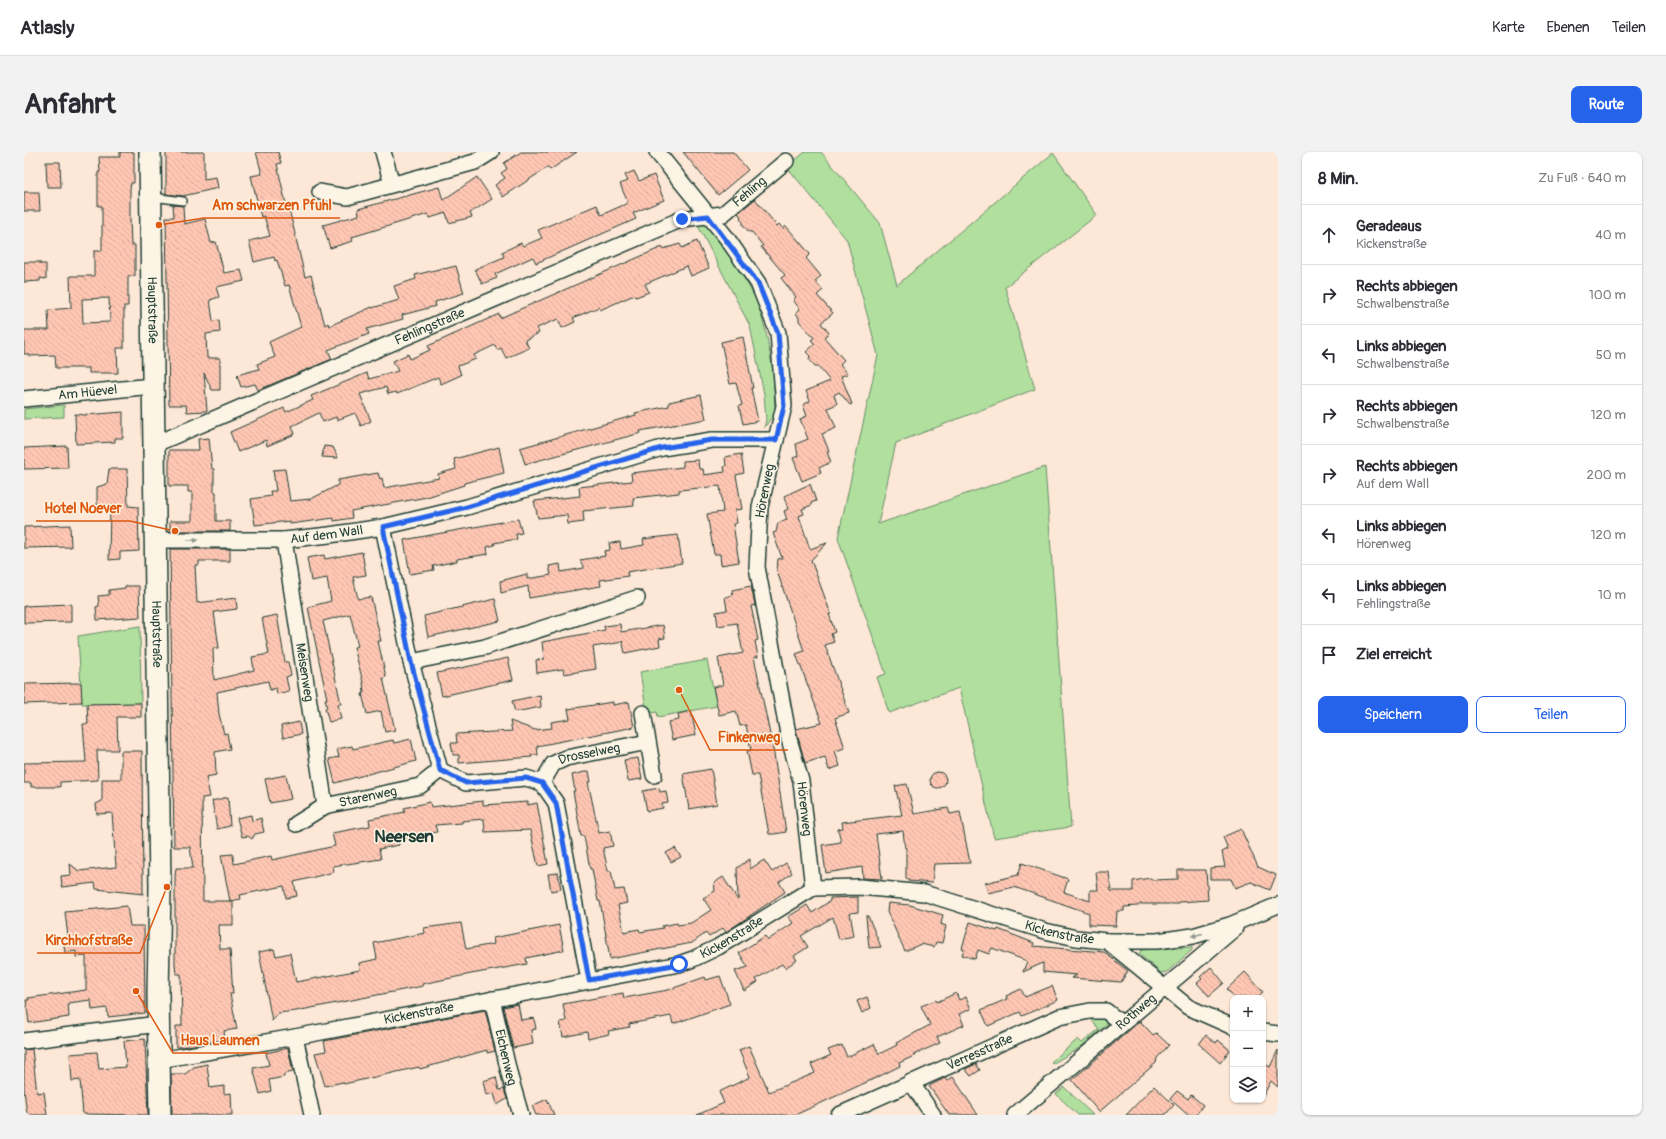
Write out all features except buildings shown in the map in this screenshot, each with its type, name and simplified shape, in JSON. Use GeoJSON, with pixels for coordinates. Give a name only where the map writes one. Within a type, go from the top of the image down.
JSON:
{"type":"FeatureCollection","features":[{"type":"Feature","properties":{"kind":"street","name":"Hauptstraße"},"geometry":{"type":"LineString","coordinates":[[150,152],[154,540],[160,887],[158,1024],[160,1115]]}},
{"type":"Feature","properties":{"kind":"street"},"geometry":{"type":"LineString","coordinates":[[383,152],[392,184]]}},
{"type":"Feature","properties":{"kind":"street"},"geometry":{"type":"LineString","coordinates":[[320,192],[347,197],[475,162],[491,152]]}},
{"type":"Feature","properties":{"kind":"street","name":"Hörenweg"},"geometry":{"type":"LineString","coordinates":[[657,152],[708,216],[758,283],[778,333],[784,406],[760,507],[757,567],[789,739],[801,781],[814,888]]}},
{"type":"Feature","properties":{"kind":"street","name":"Fehling"},"geometry":{"type":"LineString","coordinates":[[708,216],[722,214],[786,161]]}},
{"type":"Feature","properties":{"kind":"street","name":"Fehlingstraße"},"geometry":{"type":"LineString","coordinates":[[153,445],[682,219],[708,216]]}},
{"type":"Feature","properties":{"kind":"street","name":"Am Hüevel"},"geometry":{"type":"LineString","coordinates":[[24,399],[152,386]]}},
{"type":"Feature","properties":{"kind":"street","name":"Auf dem Wall"},"geometry":{"type":"LineString","coordinates":[[154,540],[284,540],[383,527],[467,507],[662,448],[712,440],[776,440]]}},
{"type":"Feature","properties":{"kind":"street"},"geometry":{"type":"LineString","coordinates":[[383,527],[411,662],[440,770],[466,783],[526,778],[542,783],[556,803],[589,980]]}},
{"type":"Feature","properties":{"kind":"street","name":"Meisenweg"},"geometry":{"type":"LineString","coordinates":[[284,540],[325,806]]}},
{"type":"Feature","properties":{"kind":"street"},"geometry":{"type":"LineString","coordinates":[[411,662],[485,647],[637,598]]}},
{"type":"Feature","properties":{"kind":"street"},"geometry":{"type":"LineString","coordinates":[[643,713],[654,774]]}},
{"type":"Feature","properties":{"kind":"street","name":"Drosselweg"},"geometry":{"type":"LineString","coordinates":[[542,783],[553,764],[566,758],[648,742]]}},
{"type":"Feature","properties":{"kind":"street","name":"Starenweg"},"geometry":{"type":"LineString","coordinates":[[296,824],[325,806],[420,786],[440,770]]}},
{"type":"Feature","properties":{"kind":"street","name":"Kickenstraße"},"geometry":{"type":"LineString","coordinates":[[159,1060],[295,1037],[589,980],[662,968],[693,959],[733,938],[814,888],[860,887],[924,893],[1045,931],[1076,938],[1107,940],[1162,940],[1193,936],[1230,925],[1278,905]]}},
{"type":"Feature","properties":{"kind":"street","name":"Rothweg"},"geometry":{"type":"LineString","coordinates":[[1015,1115],[1220,939],[1260,913]]}},
{"type":"Feature","properties":{"kind":"street","name":"Kickenstraße"},"geometry":{"type":"LineString","coordinates":[[1107,940],[1188,1007],[1230,1026]]}},
{"type":"Feature","properties":{"kind":"street","name":"Eichenweg"},"geometry":{"type":"LineString","coordinates":[[492,999],[510,1077],[521,1115]]}},
{"type":"Feature","properties":{"kind":"street","name":"Verresstraße"},"geometry":{"type":"LineString","coordinates":[[839,1115],[1059,1017],[1090,1011],[1106,1011],[1122,1024]]}},
{"type":"Feature","properties":{"kind":"street"},"geometry":{"type":"LineString","coordinates":[[24,1041],[158,1024]]}},
{"type":"Feature","properties":{"kind":"street"},"geometry":{"type":"LineString","coordinates":[[1266,1032],[1278,1034]]}},
{"type":"Feature","properties":{"kind":"street"},"geometry":{"type":"LineString","coordinates":[[295,1037],[312,1115]]}},
{"type":"Feature","properties":{"kind":"street"},"geometry":{"type":"LineString","coordinates":[[911,1082],[933,1115]]}},
{"type":"Feature","properties":{"kind":"lane"},"geometry":{"type":"LineString","coordinates":[[151,197],[183,201]]}},
{"type":"Feature","properties":{"kind":"green space"},"geometry":{"type":"Polygon","coordinates":[[[805,152],[821,152],[880,223],[897,285],[1053,153],[1097,215],[1005,287],[1035,389],[896,443],[878,524],[1045,467],[1071,827],[994,838],[959,688],[889,713],[877,677],[886,674],[838,538],[878,355],[847,240],[787,167],[805,152]]]}},
{"type":"Feature","properties":{"kind":"green space"},"geometry":{"type":"Polygon","coordinates":[[[697,224],[704,224],[710,229],[738,267],[757,301],[766,332],[774,376],[775,413],[764,428],[766,420],[764,394],[750,326],[697,224]]]}},
{"type":"Feature","properties":{"kind":"green space"},"geometry":{"type":"Polygon","coordinates":[[[64,405],[64,417],[24,419],[24,409],[64,405]]]}},
{"type":"Feature","properties":{"kind":"green space"},"geometry":{"type":"Polygon","coordinates":[[[140,626],[141,703],[82,704],[78,636],[140,626]]]}},
{"type":"Feature","properties":{"kind":"green space"},"geometry":{"type":"Polygon","coordinates":[[[707,660],[717,706],[658,717],[657,712],[653,713],[646,708],[640,672],[707,660]]]}},
{"type":"Feature","properties":{"kind":"green space"},"geometry":{"type":"Polygon","coordinates":[[[1192,947],[1192,950],[1167,972],[1161,973],[1139,954],[1141,950],[1192,947]]]}},
{"type":"Feature","properties":{"kind":"green space"},"geometry":{"type":"Polygon","coordinates":[[[1101,1018],[1107,1024],[1081,1047],[1052,1064],[1051,1062],[1078,1039],[1082,1043],[1099,1029],[1091,1020],[1101,1018]]]}},
{"type":"Feature","properties":{"kind":"green space"},"geometry":{"type":"Polygon","coordinates":[[[1064,1087],[1093,1115],[1078,1115],[1056,1094],[1064,1087]]]}},
{"type":"Feature","properties":{"kind":"place","name":"Am schwarzen Pfuhl"},"geometry":{"type":"Point","coordinates":[159,225]}},
{"type":"Feature","properties":{"kind":"place","name":"Hotel Noever"},"geometry":{"type":"Point","coordinates":[175,531]}},
{"type":"Feature","properties":{"kind":"place","name":"Finkenweg"},"geometry":{"type":"Point","coordinates":[679,690]}},
{"type":"Feature","properties":{"kind":"place","name":"Kirchhofstraße"},"geometry":{"type":"Point","coordinates":[167,887]}},
{"type":"Feature","properties":{"kind":"place","name":"Haus Laumen"},"geometry":{"type":"Point","coordinates":[136,991]}},
{"type":"Feature","properties":{"kind":"district","name":"Neersen"},"geometry":{"type":"Point","coordinates":[404,836]}},
{"type":"Feature","properties":{"kind":"route"},"geometry":{"type":"LineString","coordinates":[[679,964],[589,980],[556,803],[542,783],[526,778],[466,783],[440,770],[411,662],[383,527],[467,507],[662,448],[712,440],[776,440],[784,406],[778,333],[758,283],[726,237],[708,216],[682,219]]}}]}
